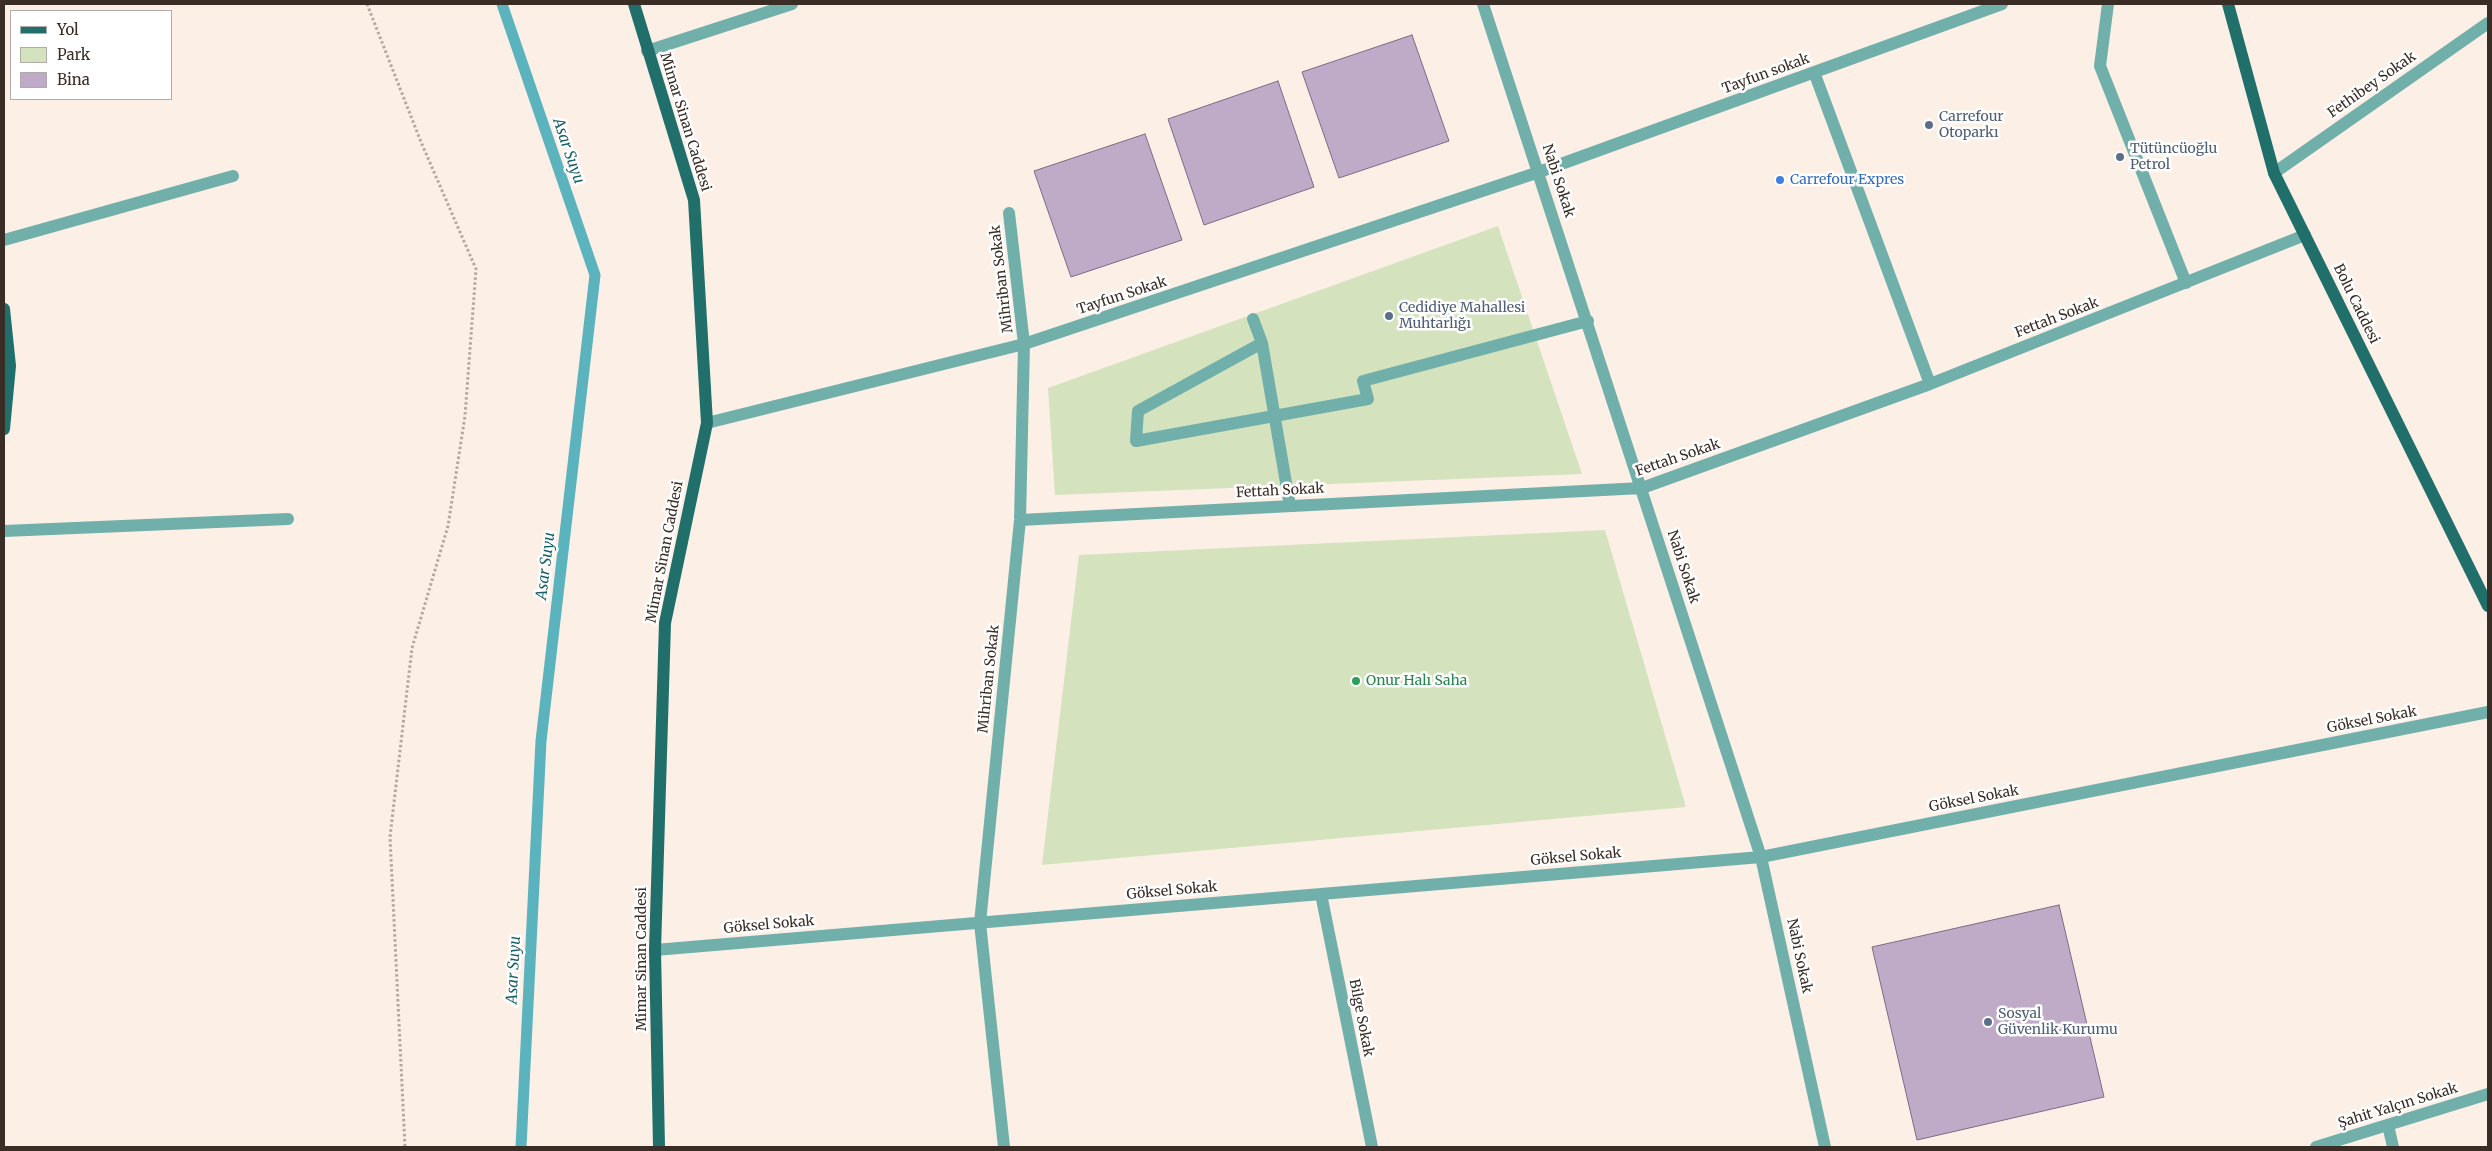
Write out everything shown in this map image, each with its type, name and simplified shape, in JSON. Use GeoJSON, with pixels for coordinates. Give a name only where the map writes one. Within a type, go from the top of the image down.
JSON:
{"type":"FeatureCollection","features":[{"type":"Feature","properties":{"kind":"main road","name":"Mimar Sinan Caddesi"},"geometry":{"type":"LineString","coordinates":[[634,4],[694,200],[707,423],[665,623],[655,950],[659,1147]]}},
{"type":"Feature","properties":{"kind":"main road","name":"Bolu Caddesi"},"geometry":{"type":"LineString","coordinates":[[2228,4],[2274,172],[2488,606]]}},
{"type":"Feature","properties":{"kind":"main road"},"geometry":{"type":"LineString","coordinates":[[4,309],[10,366],[4,428]]}},
{"type":"Feature","properties":{"kind":"street"},"geometry":{"type":"LineString","coordinates":[[648,51],[792,4]]}},
{"type":"Feature","properties":{"kind":"street","name":"Nabi Sokak"},"geometry":{"type":"LineString","coordinates":[[1482,4],[1539,172],[1761,857],[1825,1147]]}},
{"type":"Feature","properties":{"kind":"street","name":"Tayfun sokak"},"geometry":{"type":"LineString","coordinates":[[1539,172],[2002,4]]}},
{"type":"Feature","properties":{"kind":"street"},"geometry":{"type":"LineString","coordinates":[[2108,4],[2100,66],[2186,283]]}},
{"type":"Feature","properties":{"kind":"street","name":"Fethibey Sokak"},"geometry":{"type":"LineString","coordinates":[[2274,172],[2488,23]]}},
{"type":"Feature","properties":{"kind":"street"},"geometry":{"type":"LineString","coordinates":[[1814,72],[1930,384]]}},
{"type":"Feature","properties":{"kind":"street","name":"Tayfun Sokak"},"geometry":{"type":"LineString","coordinates":[[707,423],[1024,344],[1539,172]]}},
{"type":"Feature","properties":{"kind":"street"},"geometry":{"type":"LineString","coordinates":[[4,240],[233,176]]}},
{"type":"Feature","properties":{"kind":"street","name":"Mihriban Sokak"},"geometry":{"type":"LineString","coordinates":[[1004,1147],[980,922],[1020,520],[1024,344],[1009,213]]}},
{"type":"Feature","properties":{"kind":"street","name":"Fettah Sokak"},"geometry":{"type":"LineString","coordinates":[[1020,520],[1642,488],[1930,384],[2305,235]]}},
{"type":"Feature","properties":{"kind":"street"},"geometry":{"type":"LineString","coordinates":[[1253,319],[1262,343],[1290,506]]}},
{"type":"Feature","properties":{"kind":"street"},"geometry":{"type":"LineString","coordinates":[[1262,343],[1138,411],[1136,441],[1368,399],[1363,381],[1588,322]]}},
{"type":"Feature","properties":{"kind":"street"},"geometry":{"type":"LineString","coordinates":[[4,530],[288,519]]}},
{"type":"Feature","properties":{"kind":"street","name":"Göksel Sokak"},"geometry":{"type":"LineString","coordinates":[[655,950],[1761,857],[2488,712]]}},
{"type":"Feature","properties":{"kind":"street","name":"Bilge Sokak"},"geometry":{"type":"LineString","coordinates":[[1320,894],[1372,1147]]}},
{"type":"Feature","properties":{"kind":"street","name":"Şahit Yalçın Sokak"},"geometry":{"type":"LineString","coordinates":[[2316,1147],[2488,1094]]}},
{"type":"Feature","properties":{"kind":"street"},"geometry":{"type":"LineString","coordinates":[[2388,1125],[2393,1147]]}},
{"type":"Feature","properties":{"kind":"path"},"geometry":{"type":"LineString","coordinates":[[367,4],[421,142],[476,268],[462,434],[448,526],[412,648],[390,837],[405,1147]]}},
{"type":"Feature","properties":{"kind":"green space"},"geometry":{"type":"Polygon","coordinates":[[[1498,226],[1582,474],[1055,495],[1048,388],[1498,226]]]}},
{"type":"Feature","properties":{"kind":"green space","name":"Onur Halı Saha"},"geometry":{"type":"Polygon","coordinates":[[[1605,530],[1686,807],[1042,865],[1079,555],[1605,530]]]}},
{"type":"Feature","properties":{"kind":"building"},"geometry":{"type":"Polygon","coordinates":[[[1412,35],[1449,141],[1339,178],[1302,72],[1412,35]]]}},
{"type":"Feature","properties":{"kind":"building"},"geometry":{"type":"Polygon","coordinates":[[[1278,81],[1314,187],[1204,225],[1168,119],[1278,81]]]}},
{"type":"Feature","properties":{"kind":"building"},"geometry":{"type":"Polygon","coordinates":[[[1145,134],[1182,240],[1071,277],[1034,171],[1145,134]]]}},
{"type":"Feature","properties":{"kind":"building","name":"Sosyal Güvenlik Kurumu"},"geometry":{"type":"Polygon","coordinates":[[[2059,905],[2104,1097],[1917,1140],[1872,947],[2059,905]]]}},
{"type":"Feature","properties":{"kind":"waterway","name":"Asar Suyu"},"geometry":{"type":"LineString","coordinates":[[502,4],[595,275],[541,741],[521,1147]]}},
{"type":"Feature","properties":{"kind":"place","name":"Carrefour Otoparkı"},"geometry":{"type":"Point","coordinates":[1929,125]}},
{"type":"Feature","properties":{"kind":"place","name":"Tütüncüoğlu Petrol"},"geometry":{"type":"Point","coordinates":[2120,157]}},
{"type":"Feature","properties":{"kind":"place","name":"Carrefour Expres"},"geometry":{"type":"Point","coordinates":[1780,180]}},
{"type":"Feature","properties":{"kind":"place","name":"Cedidiye Mahallesi Muhtarlığı"},"geometry":{"type":"Point","coordinates":[1389,316]}},
{"type":"Feature","properties":{"kind":"place","name":"Onur Halı Saha"},"geometry":{"type":"Point","coordinates":[1356,681]}},
{"type":"Feature","properties":{"kind":"place","name":"Sosyal Güvenlik Kurumu"},"geometry":{"type":"Point","coordinates":[1988,1022]}}]}
